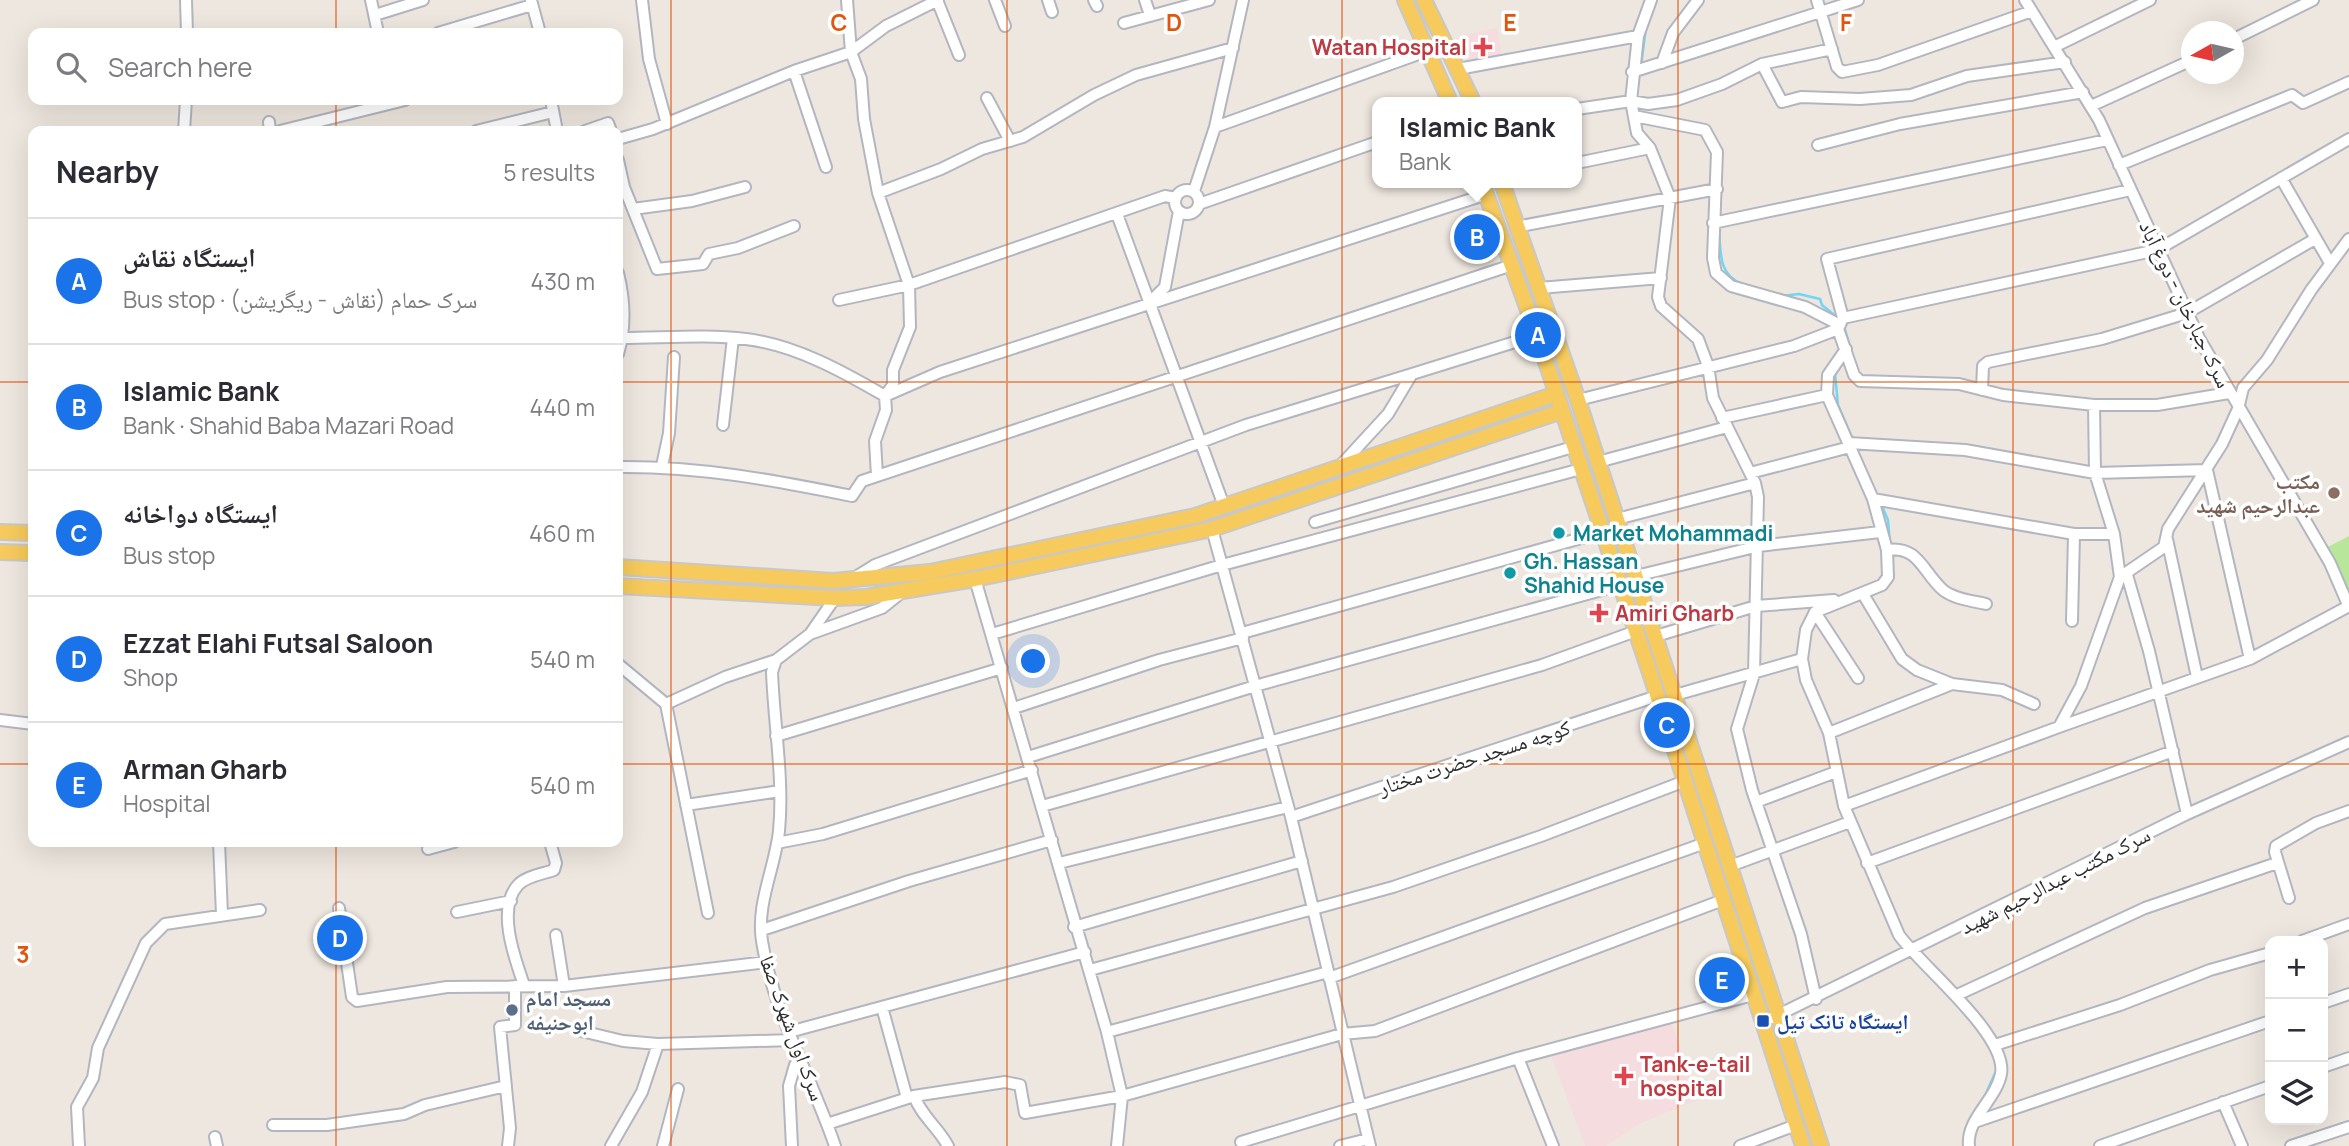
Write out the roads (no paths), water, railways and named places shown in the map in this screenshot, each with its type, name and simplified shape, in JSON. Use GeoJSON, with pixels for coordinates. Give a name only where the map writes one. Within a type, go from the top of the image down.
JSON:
{"type":"FeatureCollection","features":[{"type":"Feature","properties":{"kind":"main road"},"geometry":{"type":"LineString","coordinates":[[1405,0],[1448,97]]}},
{"type":"Feature","properties":{"kind":"main road"},"geometry":{"type":"LineString","coordinates":[[1428,1],[1447,50],[1471,97]]}},
{"type":"Feature","properties":{"kind":"main road"},"geometry":{"type":"LineString","coordinates":[[1484,188],[1537,335],[1636,631],[1803,1146]]}},
{"type":"Feature","properties":{"kind":"main road"},"geometry":{"type":"LineString","coordinates":[[1504,188],[1578,400],[1821,1146]]}},
{"type":"Feature","properties":{"kind":"main road"},"geometry":{"type":"LineString","coordinates":[[623,566],[851,580],[930,572],[1154,525],[1224,506],[1556,394]]}},
{"type":"Feature","properties":{"kind":"main road"},"geometry":{"type":"LineString","coordinates":[[623,586],[835,598],[866,597],[975,579],[1212,529],[1562,411]]}},
{"type":"Feature","properties":{"kind":"main road"},"geometry":{"type":"LineString","coordinates":[[0,532],[28,533]]}},
{"type":"Feature","properties":{"kind":"main road"},"geometry":{"type":"LineString","coordinates":[[0,552],[28,553]]}},
{"type":"Feature","properties":{"kind":"main road"},"geometry":{"type":"LineString","coordinates":[[866,580],[866,597]]}},
{"type":"Feature","properties":{"kind":"street"},"geometry":{"type":"LineString","coordinates":[[186,0],[187,28]]}},
{"type":"Feature","properties":{"kind":"street"},"geometry":{"type":"LineString","coordinates":[[371,0],[377,28]]}},
{"type":"Feature","properties":{"kind":"street"},"geometry":{"type":"LineString","coordinates":[[375,15],[423,0]]}},
{"type":"Feature","properties":{"kind":"street"},"geometry":{"type":"LineString","coordinates":[[642,0],[649,59],[667,124]]}},
{"type":"Feature","properties":{"kind":"street"},"geometry":{"type":"LineString","coordinates":[[847,0],[851,52],[861,79],[864,119],[878,193],[909,285],[910,327],[893,370],[893,385],[885,396],[886,410],[875,441],[877,476]]}},
{"type":"Feature","properties":{"kind":"street"},"geometry":{"type":"LineString","coordinates":[[623,137],[667,124],[794,71],[851,52],[886,26],[937,0],[959,55]]}},
{"type":"Feature","properties":{"kind":"street"},"geometry":{"type":"LineString","coordinates":[[995,0],[1005,26]]}},
{"type":"Feature","properties":{"kind":"street"},"geometry":{"type":"LineString","coordinates":[[1048,0],[1052,12]]}},
{"type":"Feature","properties":{"kind":"street"},"geometry":{"type":"LineString","coordinates":[[1145,0],[1150,15]]}},
{"type":"Feature","properties":{"kind":"street"},"geometry":{"type":"LineString","coordinates":[[1124,23],[1209,0]]}},
{"type":"Feature","properties":{"kind":"street"},"geometry":{"type":"LineString","coordinates":[[1199,204],[1194,191],[1216,127],[1243,0]]}},
{"type":"Feature","properties":{"kind":"street"},"geometry":{"type":"LineString","coordinates":[[1651,0],[1638,36],[1632,72],[1631,101],[1637,133],[1650,148],[1670,198],[1658,297],[1661,306],[1698,339],[1709,366],[1713,398],[1752,478],[1758,498],[1754,674],[1737,729],[1756,802],[1801,934],[1816,999]]}},
{"type":"Feature","properties":{"kind":"street"},"geometry":{"type":"LineString","coordinates":[[1662,62],[1673,33],[1698,0]]}},
{"type":"Feature","properties":{"kind":"street"},"geometry":{"type":"LineString","coordinates":[[1817,0],[1837,67],[1842,72],[1941,45],[2032,11]]}},
{"type":"Feature","properties":{"kind":"street"},"geometry":{"type":"LineString","coordinates":[[1632,72],[1858,0]]}},
{"type":"Feature","properties":{"kind":"street","name":"سرک جبارخان - دوغ آباد"},"geometry":{"type":"LineString","coordinates":[[2025,0],[2091,106],[2188,313],[2229,393],[2330,563],[2349,607]]}},
{"type":"Feature","properties":{"kind":"street"},"geometry":{"type":"LineString","coordinates":[[2056,47],[2150,0]]}},
{"type":"Feature","properties":{"kind":"street"},"geometry":{"type":"LineString","coordinates":[[2244,34],[2314,0]]}},
{"type":"Feature","properties":{"kind":"street"},"geometry":{"type":"LineString","coordinates":[[454,28],[532,3],[539,28]]}},
{"type":"Feature","properties":{"kind":"street"},"geometry":{"type":"LineString","coordinates":[[1458,69],[1638,36]]}},
{"type":"Feature","properties":{"kind":"street"},"geometry":{"type":"LineString","coordinates":[[878,193],[941,169],[982,149],[1010,141],[1136,75],[1233,47]]}},
{"type":"Feature","properties":{"kind":"street"},"geometry":{"type":"LineString","coordinates":[[1582,108],[1631,101],[1648,104],[1677,100],[1722,84],[1762,64],[1832,49]]}},
{"type":"Feature","properties":{"kind":"street"},"geometry":{"type":"LineString","coordinates":[[1216,127],[1427,51]]}},
{"type":"Feature","properties":{"kind":"street"},"geometry":{"type":"LineString","coordinates":[[1762,64],[1782,102],[1801,97],[1860,99],[1911,95],[1948,85],[1967,76],[2065,62]]}},
{"type":"Feature","properties":{"kind":"street"},"geometry":{"type":"LineString","coordinates":[[2091,106],[2181,65]]}},
{"type":"Feature","properties":{"kind":"street"},"geometry":{"type":"LineString","coordinates":[[794,71],[826,167]]}},
{"type":"Feature","properties":{"kind":"street"},"geometry":{"type":"LineString","coordinates":[[2119,166],[2292,95],[2303,103],[2349,82]]}},
{"type":"Feature","properties":{"kind":"street"},"geometry":{"type":"LineString","coordinates":[[1818,145],[1900,124],[2083,92]]}},
{"type":"Feature","properties":{"kind":"street"},"geometry":{"type":"LineString","coordinates":[[987,98],[1010,141]]}},
{"type":"Feature","properties":{"kind":"street"},"geometry":{"type":"LineString","coordinates":[[184,126],[186,105]]}},
{"type":"Feature","properties":{"kind":"street"},"geometry":{"type":"LineString","coordinates":[[300,126],[385,105]]}},
{"type":"Feature","properties":{"kind":"street"},"geometry":{"type":"LineString","coordinates":[[552,105],[556,126]]}},
{"type":"Feature","properties":{"kind":"street"},"geometry":{"type":"LineString","coordinates":[[496,126],[553,112]]}},
{"type":"Feature","properties":{"kind":"street"},"geometry":{"type":"LineString","coordinates":[[1634,116],[1705,130],[1717,152],[1713,258],[1716,273],[1722,281],[1772,299],[1805,307],[1840,324]]}},
{"type":"Feature","properties":{"kind":"street"},"geometry":{"type":"LineString","coordinates":[[1578,400],[1794,346],[1840,324],[2158,250],[2349,139]]}},
{"type":"Feature","properties":{"kind":"street"},"geometry":{"type":"LineString","coordinates":[[1713,223],[2107,140]]}},
{"type":"Feature","properties":{"kind":"street"},"geometry":{"type":"LineString","coordinates":[[1179,211],[1192,213],[1199,204],[1372,144]]}},
{"type":"Feature","properties":{"kind":"street"},"geometry":{"type":"LineString","coordinates":[[1582,162],[1650,148]]}},
{"type":"Feature","properties":{"kind":"street"},"geometry":{"type":"LineString","coordinates":[[623,175],[657,269],[702,264],[709,254],[738,248],[794,226]]}},
{"type":"Feature","properties":{"kind":"street"},"geometry":{"type":"LineString","coordinates":[[2281,178],[2330,262]]}},
{"type":"Feature","properties":{"kind":"street"},"geometry":{"type":"LineString","coordinates":[[634,209],[692,201],[745,187]]}},
{"type":"Feature","properties":{"kind":"street"},"geometry":{"type":"LineString","coordinates":[[885,396],[940,372],[1484,188]]}},
{"type":"Feature","properties":{"kind":"street"},"geometry":{"type":"LineString","coordinates":[[1516,227],[1717,189]]}},
{"type":"Feature","properties":{"kind":"street"},"geometry":{"type":"LineString","coordinates":[[2130,190],[1827,259],[1854,375],[1860,381],[1959,384],[2003,395],[2094,405],[2157,405],[2229,393]]}},
{"type":"Feature","properties":{"kind":"street"},"geometry":{"type":"LineString","coordinates":[[1176,198],[1181,192],[1194,191]]}},
{"type":"Feature","properties":{"kind":"street"},"geometry":{"type":"LineString","coordinates":[[839,300],[909,285],[1165,196],[1176,198]]}},
{"type":"Feature","properties":{"kind":"street"},"geometry":{"type":"LineString","coordinates":[[1149,303],[1165,287],[1179,211],[1176,198]]}},
{"type":"Feature","properties":{"kind":"street"},"geometry":{"type":"LineString","coordinates":[[1117,214],[1224,506]]}},
{"type":"Feature","properties":{"kind":"street"},"geometry":{"type":"LineString","coordinates":[[1982,390],[1983,366],[1994,359],[2102,339],[2188,313],[2315,239]]}},
{"type":"Feature","properties":{"kind":"street"},"geometry":{"type":"LineString","coordinates":[[2059,727],[2081,686],[2123,576],[2164,547],[2168,529],[2207,470],[2238,409],[2243,388],[2267,360],[2330,262],[2349,239]]}},
{"type":"Feature","properties":{"kind":"street"},"geometry":{"type":"LineString","coordinates":[[623,467],[662,466],[751,475],[852,496],[862,481],[1512,265]]}},
{"type":"Feature","properties":{"kind":"street"},"geometry":{"type":"LineString","coordinates":[[1539,288],[1661,278]]}},
{"type":"Feature","properties":{"kind":"street"},"geometry":{"type":"LineString","coordinates":[[851,580],[875,565],[1297,407],[1553,330]]}},
{"type":"Feature","properties":{"kind":"street"},"geometry":{"type":"LineString","coordinates":[[623,338],[733,338],[782,347],[844,372],[885,396]]}},
{"type":"Feature","properties":{"kind":"street"},"geometry":{"type":"LineString","coordinates":[[723,425],[733,338]]}},
{"type":"Feature","properties":{"kind":"street"},"geometry":{"type":"LineString","coordinates":[[1656,636],[1756,606],[1842,599],[1863,594],[1882,585],[1888,577],[1887,550],[1873,499],[1827,395],[1828,375],[1846,349]]}},
{"type":"Feature","properties":{"kind":"street"},"geometry":{"type":"LineString","coordinates":[[662,466],[669,433],[674,357]]}},
{"type":"Feature","properties":{"kind":"street"},"geometry":{"type":"LineString","coordinates":[[1337,469],[1388,414],[1412,374]]}},
{"type":"Feature","properties":{"kind":"street"},"geometry":{"type":"LineString","coordinates":[[1598,462],[1827,395]]}},
{"type":"Feature","properties":{"kind":"street"},"geometry":{"type":"LineString","coordinates":[[2094,405],[2095,473],[2114,534],[2123,576],[2149,651],[2187,814]]}},
{"type":"Feature","properties":{"kind":"street"},"geometry":{"type":"LineString","coordinates":[[1617,519],[1850,445],[1965,450],[2095,473],[2207,470]]}},
{"type":"Feature","properties":{"kind":"street"},"geometry":{"type":"LineString","coordinates":[[1315,522],[1573,447]]}},
{"type":"Feature","properties":{"kind":"street"},"geometry":{"type":"LineString","coordinates":[[992,634],[1222,565],[1581,469]]}},
{"type":"Feature","properties":{"kind":"street"},"geometry":{"type":"LineString","coordinates":[[2207,470],[2250,659]]}},
{"type":"Feature","properties":{"kind":"street"},"geometry":{"type":"LineString","coordinates":[[1873,499],[2074,534],[2114,534]]}},
{"type":"Feature","properties":{"kind":"street"},"geometry":{"type":"LineString","coordinates":[[1212,529],[1243,635],[1302,861],[1369,1143],[1340,1146]]}},
{"type":"Feature","properties":{"kind":"street"},"geometry":{"type":"LineString","coordinates":[[1014,708],[1159,660],[1603,532]]}},
{"type":"Feature","properties":{"kind":"street"},"geometry":{"type":"LineString","coordinates":[[1636,576],[1759,546],[1880,532]]}},
{"type":"Feature","properties":{"kind":"street"},"geometry":{"type":"LineString","coordinates":[[2072,621],[2074,534]]}},
{"type":"Feature","properties":{"kind":"street"},"geometry":{"type":"LineString","coordinates":[[2167,539],[2197,677]]}},
{"type":"Feature","properties":{"kind":"street"},"geometry":{"type":"LineString","coordinates":[[1887,550],[1907,550],[1919,558],[1946,592],[1986,604]]}},
{"type":"Feature","properties":{"kind":"street"},"geometry":{"type":"LineString","coordinates":[[975,579],[1059,863],[1074,927],[1085,952],[1107,1032],[1122,1096],[1117,1146]]}},
{"type":"Feature","properties":{"kind":"street"},"geometry":{"type":"LineString","coordinates":[[1028,757],[1255,686],[1620,585]]}},
{"type":"Feature","properties":{"kind":"street"},"geometry":{"type":"LineString","coordinates":[[666,704],[725,677],[776,660],[810,634],[881,608],[903,591]]}},
{"type":"Feature","properties":{"kind":"street"},"geometry":{"type":"LineString","coordinates":[[1863,594],[1902,659],[1917,670],[1952,684],[2003,690],[2035,704]]}},
{"type":"Feature","properties":{"kind":"street"},"geometry":{"type":"LineString","coordinates":[[810,634],[835,598]]}},
{"type":"Feature","properties":{"kind":"street"},"geometry":{"type":"LineString","coordinates":[[1842,599],[1815,612],[1806,630],[1802,659],[1806,680],[1829,733],[1844,806],[1899,935],[1910,951],[1957,995],[1995,1045],[2001,1076],[1975,1122],[1968,1138],[1969,1146]]}},
{"type":"Feature","properties":{"kind":"street"},"geometry":{"type":"LineString","coordinates":[[1844,806],[2250,659],[2349,607]]}},
{"type":"Feature","properties":{"kind":"street"},"geometry":{"type":"LineString","coordinates":[[1815,612],[1858,678]]}},
{"type":"Feature","properties":{"kind":"street"},"geometry":{"type":"LineString","coordinates":[[1042,806],[1542,665],[1636,631]]}},
{"type":"Feature","properties":{"kind":"street"},"geometry":{"type":"LineString","coordinates":[[1675,695],[1802,659]]}},
{"type":"Feature","properties":{"kind":"street","name":"سرک اول شهرک صفا"},"geometry":{"type":"LineString","coordinates":[[776,660],[772,672],[780,790],[778,843],[764,899],[762,930],[768,962],[791,1036],[835,1146]]}},
{"type":"Feature","properties":{"kind":"street"},"geometry":{"type":"LineString","coordinates":[[623,668],[666,704],[708,913]]}},
{"type":"Feature","properties":{"kind":"street"},"geometry":{"type":"LineString","coordinates":[[776,736],[1002,668]]}},
{"type":"Feature","properties":{"kind":"street"},"geometry":{"type":"LineString","coordinates":[[1829,733],[1952,684]]}},
{"type":"Feature","properties":{"kind":"street","name":"کوچه مسجد حضرت مختار"},"geometry":{"type":"LineString","coordinates":[[1059,863],[1289,812],[1657,696]]}},
{"type":"Feature","properties":{"kind":"street"},"geometry":{"type":"LineString","coordinates":[[0,720],[28,723]]}},
{"type":"Feature","properties":{"kind":"street","name":"سرک مکتب عبدالرحیم شهید"},"geometry":{"type":"LineString","coordinates":[[1762,1021],[1816,999],[2187,814],[2349,742]]}},
{"type":"Feature","properties":{"kind":"street"},"geometry":{"type":"LineString","coordinates":[[1867,863],[2173,751]]}},
{"type":"Feature","properties":{"kind":"street"},"geometry":{"type":"LineString","coordinates":[[778,843],[823,834],[1032,770]]}},
{"type":"Feature","properties":{"kind":"street"},"geometry":{"type":"LineString","coordinates":[[1756,802],[1836,772]]}},
{"type":"Feature","properties":{"kind":"street"},"geometry":{"type":"LineString","coordinates":[[1090,970],[1393,887],[1542,836],[1685,781]]}},
{"type":"Feature","properties":{"kind":"street"},"geometry":{"type":"LineString","coordinates":[[687,805],[780,790]]}},
{"type":"Feature","properties":{"kind":"street"},"geometry":{"type":"LineString","coordinates":[[2289,898],[2277,863],[2276,846],[2315,823],[2349,811]]}},
{"type":"Feature","properties":{"kind":"street"},"geometry":{"type":"LineString","coordinates":[[1730,866],[1850,822]]}},
{"type":"Feature","properties":{"kind":"street"},"geometry":{"type":"LineString","coordinates":[[762,930],[909,881],[1052,840]]}},
{"type":"Feature","properties":{"kind":"street"},"geometry":{"type":"LineString","coordinates":[[1107,1032],[1329,975],[1704,844]]}},
{"type":"Feature","properties":{"kind":"street"},"geometry":{"type":"LineString","coordinates":[[219,847],[222,915]]}},
{"type":"Feature","properties":{"kind":"street"},"geometry":{"type":"LineString","coordinates":[[428,849],[435,847]]}},
{"type":"Feature","properties":{"kind":"street"},"geometry":{"type":"LineString","coordinates":[[508,1146],[510,1128],[500,1027],[515,1026],[520,986],[509,937],[510,901],[517,885],[554,870],[556,863],[551,847]]}},
{"type":"Feature","properties":{"kind":"street"},"geometry":{"type":"LineString","coordinates":[[1074,927],[1302,861]]}},
{"type":"Feature","properties":{"kind":"street"},"geometry":{"type":"LineString","coordinates":[[1957,995],[2146,908],[2277,863]]}},
{"type":"Feature","properties":{"kind":"street"},"geometry":{"type":"LineString","coordinates":[[827,1124],[911,1097],[1005,1082],[1020,1085],[1025,1113],[1122,1096],[1342,1034],[1375,1031],[1723,900]]}},
{"type":"Feature","properties":{"kind":"street"},"geometry":{"type":"LineString","coordinates":[[457,912],[510,901]]}},
{"type":"Feature","properties":{"kind":"street"},"geometry":{"type":"LineString","coordinates":[[339,908],[352,997],[357,1001],[447,987],[564,986],[768,962]]}},
{"type":"Feature","properties":{"kind":"street"},"geometry":{"type":"LineString","coordinates":[[79,1146],[77,1107],[93,1078],[97,1048],[146,943],[165,924],[260,910]]}},
{"type":"Feature","properties":{"kind":"street"},"geometry":{"type":"LineString","coordinates":[[2316,936],[2349,924]]}},
{"type":"Feature","properties":{"kind":"street"},"geometry":{"type":"LineString","coordinates":[[556,935],[564,986]]}},
{"type":"Feature","properties":{"kind":"street"},"geometry":{"type":"LineString","coordinates":[[577,1030],[622,1041],[658,1044],[791,1036],[882,1007],[1085,952]]}},
{"type":"Feature","properties":{"kind":"street"},"geometry":{"type":"LineString","coordinates":[[1995,1045],[2120,1005],[2210,970],[2265,954]]}},
{"type":"Feature","properties":{"kind":"street"},"geometry":{"type":"LineString","coordinates":[[2328,1001],[2349,994]]}},
{"type":"Feature","properties":{"kind":"street"},"geometry":{"type":"LineString","coordinates":[[1241,1142],[1518,1058],[1753,995]]}},
{"type":"Feature","properties":{"kind":"street"},"geometry":{"type":"LineString","coordinates":[[882,1007],[911,1097],[921,1113],[938,1128],[948,1146]]}},
{"type":"Feature","properties":{"kind":"street"},"geometry":{"type":"LineString","coordinates":[[1975,1122],[2265,1023]]}},
{"type":"Feature","properties":{"kind":"street"},"geometry":{"type":"LineString","coordinates":[[611,1146],[642,1092],[658,1044]]}},
{"type":"Feature","properties":{"kind":"street"},"geometry":{"type":"LineString","coordinates":[[1518,1058],[1553,1146]]}},
{"type":"Feature","properties":{"kind":"street"},"geometry":{"type":"LineString","coordinates":[[2328,1065],[2349,1058]]}},
{"type":"Feature","properties":{"kind":"street"},"geometry":{"type":"LineString","coordinates":[[792,1146],[789,1086],[795,1065],[801,1060]]}},
{"type":"Feature","properties":{"kind":"street"},"geometry":{"type":"LineString","coordinates":[[273,1125],[327,1125],[404,1114],[425,1105],[506,1086]]}},
{"type":"Feature","properties":{"kind":"street"},"geometry":{"type":"LineString","coordinates":[[2099,1146],[2265,1088]]}},
{"type":"Feature","properties":{"kind":"street"},"geometry":{"type":"LineString","coordinates":[[663,1146],[678,1089]]}},
{"type":"Feature","properties":{"kind":"street"},"geometry":{"type":"LineString","coordinates":[[2223,1102],[2242,1146]]}},
{"type":"Feature","properties":{"kind":"street"},"geometry":{"type":"LineString","coordinates":[[1740,1146],[1796,1125]]}},
{"type":"Feature","properties":{"kind":"street"},"geometry":{"type":"LineString","coordinates":[[2291,1146],[2349,1127]]}},
{"type":"Feature","properties":{"kind":"waterway"},"geometry":{"type":"LineString","coordinates":[[1641,66],[1646,27]]}},
{"type":"Feature","properties":{"kind":"waterway"},"geometry":{"type":"LineString","coordinates":[[1719,231],[1725,269],[1734,280],[1742,284]]}},
{"type":"Feature","properties":{"kind":"waterway"},"geometry":{"type":"LineString","coordinates":[[1781,296],[1799,294],[1820,299],[1822,305],[1838,318]]}},
{"type":"Feature","properties":{"kind":"waterway"},"geometry":{"type":"LineString","coordinates":[[1844,326],[1850,347]]}},
{"type":"Feature","properties":{"kind":"waterway"},"geometry":{"type":"LineString","coordinates":[[1835,373],[1838,405],[1853,440]]}},
{"type":"Feature","properties":{"kind":"waterway"},"geometry":{"type":"LineString","coordinates":[[1881,504],[1888,520],[1890,545]]}},
{"type":"Feature","properties":{"kind":"waterway"},"geometry":{"type":"LineString","coordinates":[[1983,1100],[1996,1071]]}},
{"type":"Feature","properties":{"kind":"place","name":"Watan Hospital"},"geometry":{"type":"Point","coordinates":[1483,47]}},
{"type":"Feature","properties":{"kind":"place","name":"Islamic Bank"},"geometry":{"type":"Point","coordinates":[1477,237]}},
{"type":"Feature","properties":{"kind":"place","name":"ایستگاه نقاش"},"geometry":{"type":"Point","coordinates":[1538,335]}},
{"type":"Feature","properties":{"kind":"place","name":"مکتب عبدالرحیم شهید"},"geometry":{"type":"Point","coordinates":[2334,493]}},
{"type":"Feature","properties":{"kind":"place","name":"Market Mohammadi"},"geometry":{"type":"Point","coordinates":[1559,533]}},
{"type":"Feature","properties":{"kind":"place","name":"Gh. Hassan Shahid House"},"geometry":{"type":"Point","coordinates":[1510,573]}},
{"type":"Feature","properties":{"kind":"place","name":"Amiri Gharb"},"geometry":{"type":"Point","coordinates":[1599,613]}},
{"type":"Feature","properties":{"kind":"place","name":"ایستگاه دواخانه"},"geometry":{"type":"Point","coordinates":[1667,725]}},
{"type":"Feature","properties":{"kind":"place","name":"Ezzat Elahi Futsal Saloon"},"geometry":{"type":"Point","coordinates":[340,938]}},
{"type":"Feature","properties":{"kind":"place","name":"Arman Gharb"},"geometry":{"type":"Point","coordinates":[1722,980]}},
{"type":"Feature","properties":{"kind":"place","name":"مسجد امام ابوحنیفه"},"geometry":{"type":"Point","coordinates":[512,1010]}},
{"type":"Feature","properties":{"kind":"place","name":"ایستگاه تانک تیل"},"geometry":{"type":"Point","coordinates":[1763,1021]}},
{"type":"Feature","properties":{"kind":"place","name":"Tank-e-tail hospital"},"geometry":{"type":"Point","coordinates":[1624,1076]}}]}
